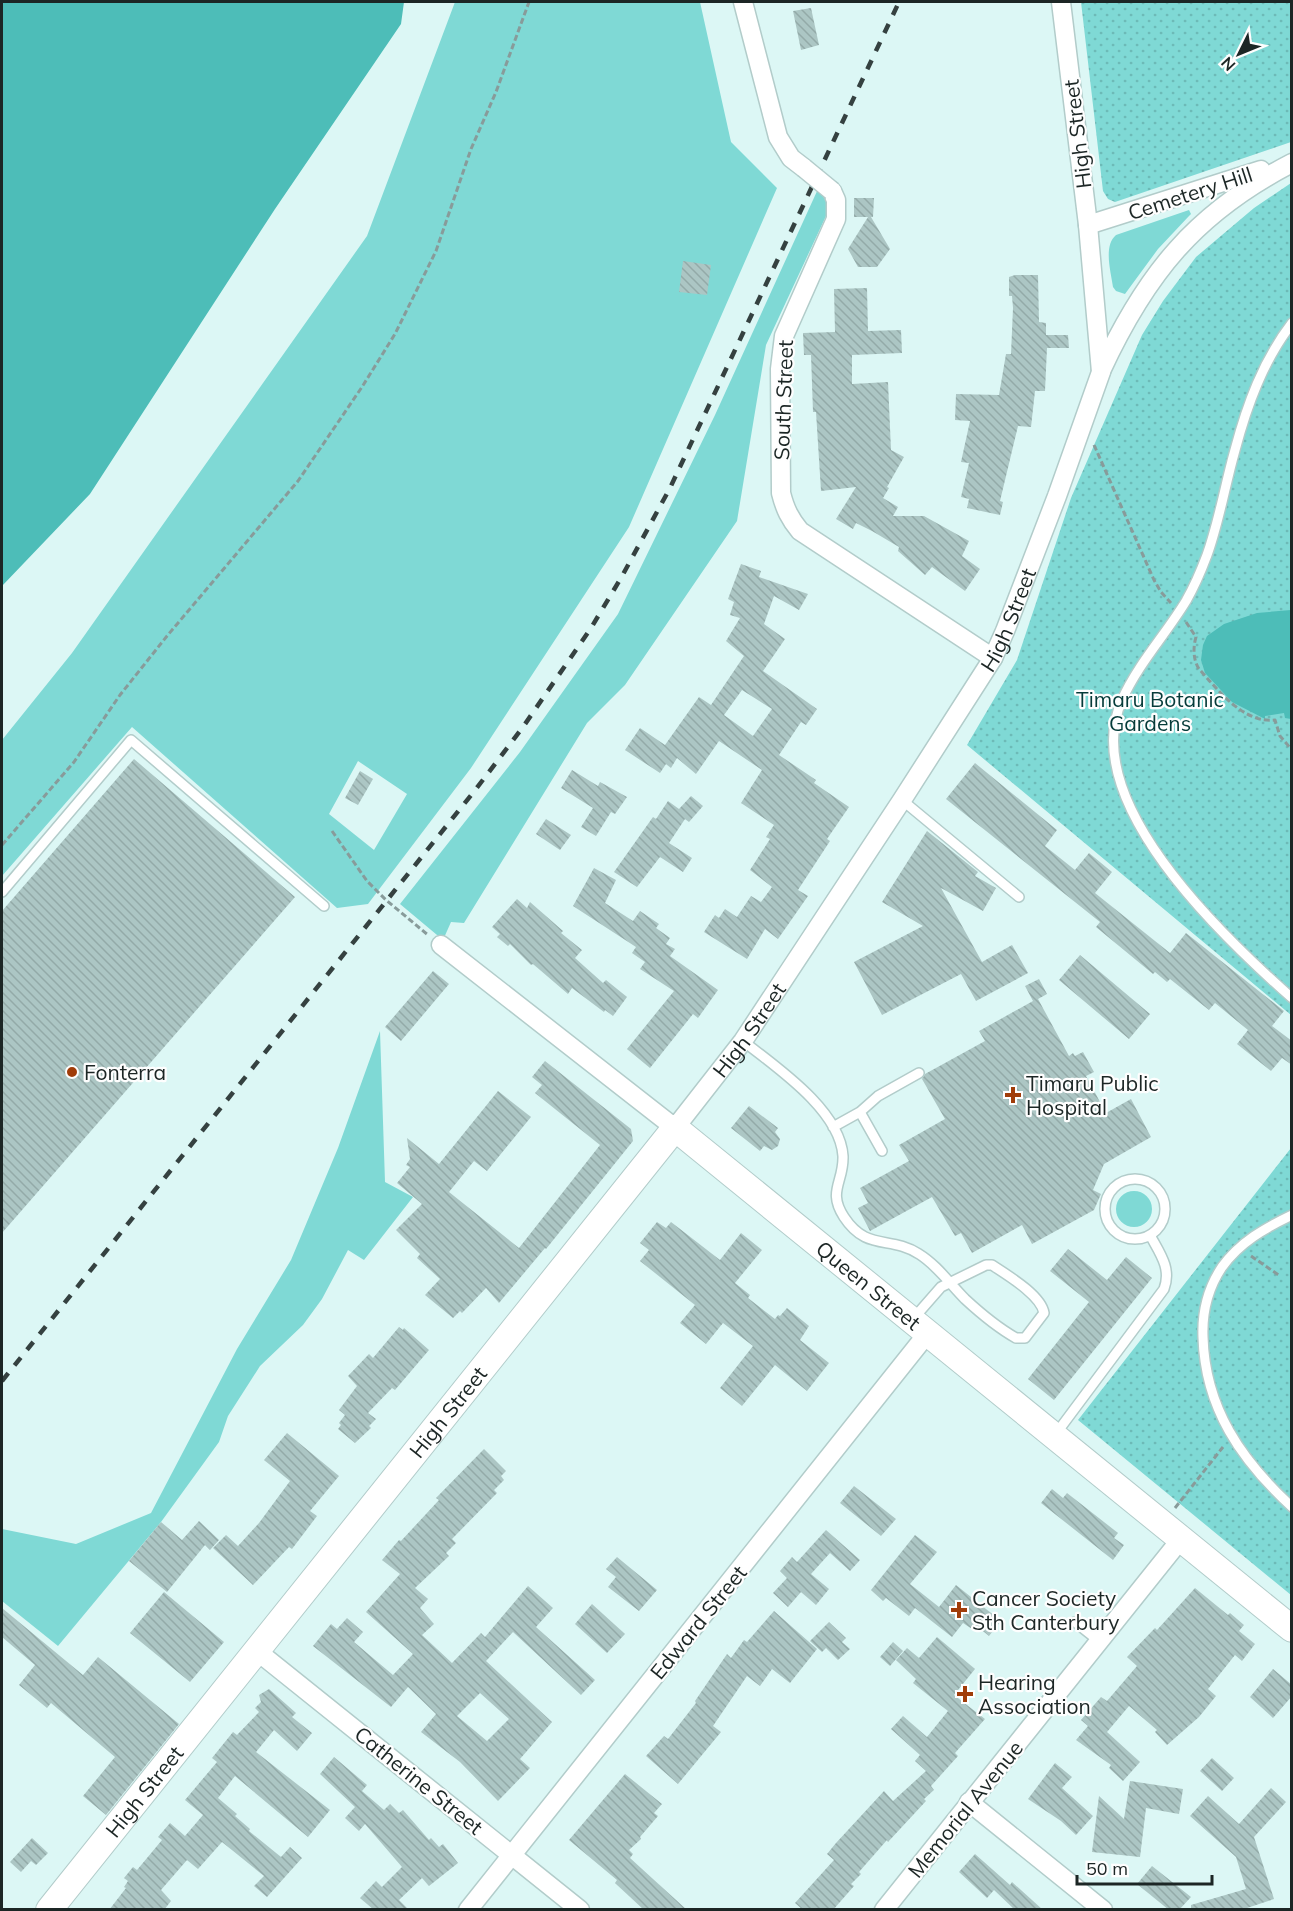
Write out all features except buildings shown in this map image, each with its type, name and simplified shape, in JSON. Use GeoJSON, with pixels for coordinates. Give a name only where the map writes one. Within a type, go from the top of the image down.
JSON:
{"type":"FeatureCollection","features":[{"type":"Feature","properties":{"kind":"street","name":"South Street"},"geometry":{"type":"LineString","coordinates":[[743,2],[778,137],[791,158],[832,190],[836,200],[836,219],[788,323],[782,348],[781,494],[784,507],[789,519],[800,531],[993,657]]}},
{"type":"Feature","properties":{"kind":"street","name":"High Street"},"geometry":{"type":"LineString","coordinates":[[49,1910],[743,1041],[993,657],[1053,506],[1101,372],[1088,225],[1061,2]]}},
{"type":"Feature","properties":{"kind":"street","name":"Cemetery Hill"},"geometry":{"type":"LineString","coordinates":[[1088,225],[1292,162]]}},
{"type":"Feature","properties":{"kind":"street","name":"Cemetery Hill"},"geometry":{"type":"LineString","coordinates":[[1101,372],[1119,333],[1136,304],[1174,252],[1194,231],[1239,192],[1292,162]]}},
{"type":"Feature","properties":{"kind":"street","name":"Queen Street"},"geometry":{"type":"LineString","coordinates":[[441,945],[675,1128],[1292,1629]]}},
{"type":"Feature","properties":{"kind":"street","name":"Edward Street"},"geometry":{"type":"LineString","coordinates":[[468,1910],[920,1328]]}},
{"type":"Feature","properties":{"kind":"street","name":"Memorial Avenue"},"geometry":{"type":"LineString","coordinates":[[884,1910],[1099,1641],[1171,1532]]}},
{"type":"Feature","properties":{"kind":"street","name":"Catherine Street"},"geometry":{"type":"LineString","coordinates":[[257,1651],[580,1910]]}},
{"type":"Feature","properties":{"kind":"street"},"geometry":{"type":"LineString","coordinates":[[969,1802],[1103,1910]]}},
{"type":"Feature","properties":{"kind":"lane"},"geometry":{"type":"LineString","coordinates":[[1292,323],[1280,339],[1258,380],[1235,450],[1213,536],[1196,581],[1130,686],[1122,701],[1113,735],[1117,774],[1125,798],[1152,844],[1217,928],[1242,954],[1292,998]]}},
{"type":"Feature","properties":{"kind":"lane"},"geometry":{"type":"LineString","coordinates":[[2,892],[131,740],[324,906]]}},
{"type":"Feature","properties":{"kind":"lane"},"geometry":{"type":"LineString","coordinates":[[902,800],[1019,897]]}},
{"type":"Feature","properties":{"kind":"lane"},"geometry":{"type":"LineString","coordinates":[[743,1041],[813,1099],[833,1127],[843,1154],[843,1169],[835,1193],[836,1200],[855,1231],[865,1239],[904,1246],[921,1255],[950,1282],[966,1300],[1016,1338],[1025,1338],[1044,1313],[1043,1306],[992,1264],[986,1265],[950,1282],[933,1294],[920,1328]]}},
{"type":"Feature","properties":{"kind":"lane"},"geometry":{"type":"LineString","coordinates":[[833,1127],[860,1112],[878,1096],[919,1073]]}},
{"type":"Feature","properties":{"kind":"lane"},"geometry":{"type":"LineString","coordinates":[[860,1112],[882,1151]]}},
{"type":"Feature","properties":{"kind":"lane"},"geometry":{"type":"LineString","coordinates":[[1132,1179],[1142,1180],[1159,1191],[1163,1200],[1163,1220],[1150,1235],[1131,1239],[1122,1236],[1108,1223],[1105,1205],[1108,1196],[1122,1182],[1132,1179]]}},
{"type":"Feature","properties":{"kind":"lane"},"geometry":{"type":"LineString","coordinates":[[1292,1215],[1262,1231],[1239,1248],[1222,1267],[1204,1310],[1203,1329],[1205,1368],[1220,1414],[1256,1471],[1292,1507]]}},
{"type":"Feature","properties":{"kind":"lane"},"geometry":{"type":"LineString","coordinates":[[1054,1437],[1164,1288],[1167,1281],[1166,1264],[1150,1235]]}},
{"type":"Feature","properties":{"kind":"lane"},"geometry":{"type":"LineString","coordinates":[[1076,1622],[1099,1641]]}},
{"type":"Feature","properties":{"kind":"path"},"geometry":{"type":"LineString","coordinates":[[2,845],[74,762],[120,694],[167,636],[298,481],[362,387],[395,334],[436,251],[471,149],[496,92],[529,2]]}},
{"type":"Feature","properties":{"kind":"path"},"geometry":{"type":"LineString","coordinates":[[332,831],[368,881],[386,900],[441,945]]}},
{"type":"Feature","properties":{"kind":"path"},"geometry":{"type":"LineString","coordinates":[[1239,1248],[1280,1276]]}},
{"type":"Feature","properties":{"kind":"path"},"geometry":{"type":"LineString","coordinates":[[1171,1532],[1218,1455],[1229,1431]]}},
{"type":"Feature","properties":{"kind":"green space"},"geometry":{"type":"Polygon","coordinates":[[[455,2],[700,2],[731,142],[777,188],[629,527],[471,768],[368,904],[337,908],[132,727],[2,876],[2,740],[72,653],[367,236],[455,2]],[[358,761],[329,814],[374,850],[407,794],[358,761]]]}},
{"type":"Feature","properties":{"kind":"green space"},"geometry":{"type":"Polygon","coordinates":[[[1081,2],[1291,2],[1291,142],[1115,202],[1108,199],[1103,191],[1081,2]]]}},
{"type":"Feature","properties":{"kind":"green space","name":"Timaru Botanic Gardens"},"geometry":{"type":"Polygon","coordinates":[[[1291,183],[1291,1015],[967,745],[1017,660],[1071,498],[1142,335],[1163,301],[1196,257],[1254,208],[1291,183]]]}},
{"type":"Feature","properties":{"kind":"green space"},"geometry":{"type":"Polygon","coordinates":[[[818,189],[827,196],[826,216],[766,345],[737,521],[625,685],[587,723],[464,923],[451,922],[443,940],[400,904],[520,752],[618,614],[715,415],[818,189]]]}},
{"type":"Feature","properties":{"kind":"green space"},"geometry":{"type":"Polygon","coordinates":[[[1189,210],[1191,214],[1158,249],[1125,294],[1116,291],[1113,287],[1109,252],[1116,235],[1189,210]]]}},
{"type":"Feature","properties":{"kind":"green space"},"geometry":{"type":"Polygon","coordinates":[[[380,1031],[385,1182],[413,1197],[364,1260],[348,1250],[322,1299],[303,1325],[260,1366],[228,1416],[219,1442],[161,1522],[58,1646],[2,1601],[2,1529],[76,1544],[151,1513],[237,1349],[291,1260],[338,1148],[380,1031]]]}},
{"type":"Feature","properties":{"kind":"green space"},"geometry":{"type":"Polygon","coordinates":[[[1291,1148],[1291,1595],[1078,1420],[1291,1148]]]}},
{"type":"Feature","properties":{"kind":"green space"},"geometry":{"type":"Polygon","coordinates":[[[1134,1191],[1146,1197],[1152,1209],[1146,1221],[1134,1227],[1122,1221],[1116,1209],[1122,1197],[1134,1191]]]}},
{"type":"Feature","properties":{"kind":"shaded area"},"geometry":{"type":"Polygon","coordinates":[[[2,2],[404,2],[401,24],[275,209],[90,494],[2,586],[2,2]]]}},
{"type":"Feature","properties":{"kind":"shaded area"},"geometry":{"type":"Polygon","coordinates":[[[1291,610],[1291,719],[1285,718],[1284,713],[1265,716],[1265,719],[1232,702],[1205,673],[1201,660],[1203,645],[1207,636],[1224,624],[1257,613],[1291,610]]]}},
{"type":"Feature","properties":{"kind":"railway"},"geometry":{"type":"LineString","coordinates":[[2,1381],[476,789],[523,727],[591,628],[670,488],[899,2]]}},
{"type":"Feature","properties":{"kind":"place","name":"Fonterra"},"geometry":{"type":"Point","coordinates":[72,1072]}},
{"type":"Feature","properties":{"kind":"place","name":"Timaru Public Hospital"},"geometry":{"type":"Point","coordinates":[1013,1095]}},
{"type":"Feature","properties":{"kind":"place","name":"Cancer Society Sth Canterbury"},"geometry":{"type":"Point","coordinates":[959,1610]}},
{"type":"Feature","properties":{"kind":"place","name":"Hearing Association"},"geometry":{"type":"Point","coordinates":[965,1694]}}]}
